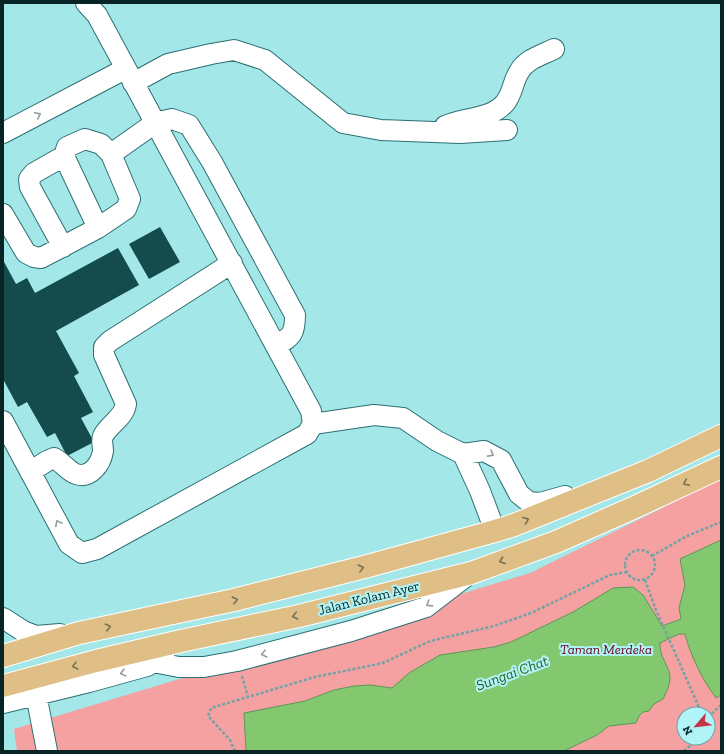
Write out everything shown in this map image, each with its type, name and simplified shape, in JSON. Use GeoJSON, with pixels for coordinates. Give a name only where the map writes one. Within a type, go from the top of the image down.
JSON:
{"type":"FeatureCollection","features":[{"type":"Feature","properties":{"kind":"main road"},"geometry":{"type":"LineString","coordinates":[[3,656],[79,633],[234,600],[368,566],[495,531],[514,525],[648,471],[721,436]]}},
{"type":"Feature","properties":{"kind":"main road","name":"Jalan Kolam Ayer"},"geometry":{"type":"LineString","coordinates":[[3,686],[96,661],[299,616],[471,572],[556,542],[721,467]]}},
{"type":"Feature","properties":{"kind":"street"},"geometry":{"type":"LineString","coordinates":[[3,421],[69,544],[82,553],[97,549],[307,434],[313,424],[311,411],[232,263],[154,123],[97,15],[86,3]]}},
{"type":"Feature","properties":{"kind":"street"},"geometry":{"type":"LineString","coordinates":[[433,132],[453,122],[488,115],[505,103],[514,86],[518,72],[526,62],[554,49]]}},
{"type":"Feature","properties":{"kind":"street"},"geometry":{"type":"LineString","coordinates":[[3,133],[129,76],[168,64],[234,50],[265,60],[342,123],[381,130],[460,133],[507,130]]}},
{"type":"Feature","properties":{"kind":"street"},"geometry":{"type":"LineString","coordinates":[[111,154],[154,123],[172,119],[189,125],[212,162],[295,315],[295,328],[289,338],[276,346]]}},
{"type":"Feature","properties":{"kind":"street"},"geometry":{"type":"LineString","coordinates":[[3,214],[26,253],[34,257],[41,258],[63,247],[98,228],[126,209],[130,199],[111,154],[101,144],[85,139],[67,147],[64,156],[34,173],[29,179],[30,186],[63,247]]}},
{"type":"Feature","properties":{"kind":"street"},"geometry":{"type":"LineString","coordinates":[[64,156],[98,228]]}},
{"type":"Feature","properties":{"kind":"street"},"geometry":{"type":"LineString","coordinates":[[204,213],[232,199]]}},
{"type":"Feature","properties":{"kind":"street"},"geometry":{"type":"LineString","coordinates":[[30,472],[54,458],[60,461],[75,474],[85,476],[94,470],[103,452],[102,438],[107,429],[125,412],[126,404],[104,355],[104,347],[110,340],[232,263]]}},
{"type":"Feature","properties":{"kind":"street"},"geometry":{"type":"LineString","coordinates":[[313,424],[374,415],[403,418],[437,441],[463,454],[484,451],[501,460],[519,494],[529,502],[540,503],[587,490],[609,487]]}},
{"type":"Feature","properties":{"kind":"street"},"geometry":{"type":"LineString","coordinates":[[463,454],[480,491],[495,531]]}},
{"type":"Feature","properties":{"kind":"street"},"geometry":{"type":"LineString","coordinates":[[153,662],[179,667],[204,667],[237,661],[351,631],[426,607],[471,572]]}},
{"type":"Feature","properties":{"kind":"street"},"geometry":{"type":"LineString","coordinates":[[3,618],[23,631],[36,636],[79,633]]}},
{"type":"Feature","properties":{"kind":"street"},"geometry":{"type":"LineString","coordinates":[[3,702],[89,682],[147,666],[181,641]]}},
{"type":"Feature","properties":{"kind":"street"},"geometry":{"type":"LineString","coordinates":[[36,694],[47,751]]}},
{"type":"Feature","properties":{"kind":"path"},"geometry":{"type":"LineString","coordinates":[[652,556],[687,536],[721,522]]}},
{"type":"Feature","properties":{"kind":"path"},"geometry":{"type":"LineString","coordinates":[[639,550],[646,551],[652,556],[655,567],[650,577],[645,580],[637,581],[630,578],[626,572],[624,564],[626,557],[632,552],[639,550]]}},
{"type":"Feature","properties":{"kind":"path"},"geometry":{"type":"LineString","coordinates":[[236,751],[230,740],[208,716],[211,708],[315,677],[383,663],[430,641],[494,626],[531,613],[610,575],[626,572]]}},
{"type":"Feature","properties":{"kind":"path"},"geometry":{"type":"LineString","coordinates":[[645,580],[656,610],[698,706]]}},
{"type":"Feature","properties":{"kind":"path"},"geometry":{"type":"LineString","coordinates":[[237,661],[248,697]]}},
{"type":"Feature","properties":{"kind":"green space","name":"Taman Merdeka"},"geometry":{"type":"Polygon","coordinates":[[[721,479],[721,751],[17,751],[14,729],[530,573],[721,479]]]}},
{"type":"Feature","properties":{"kind":"water","name":"Sungai Chat"},"geometry":{"type":"Polygon","coordinates":[[[721,540],[721,695],[716,698],[698,668],[690,651],[685,634],[679,634],[660,643],[661,653],[670,673],[669,686],[663,699],[654,704],[649,711],[643,712],[639,716],[636,723],[609,726],[597,735],[564,751],[246,751],[244,713],[305,701],[334,690],[354,686],[370,685],[392,688],[409,673],[440,655],[494,647],[511,642],[573,612],[613,588],[633,587],[643,595],[662,626],[681,619],[679,608],[685,585],[680,559],[721,540]]]}},
{"type":"Feature","properties":{"kind":"building"},"geometry":{"type":"Polygon","coordinates":[[[160,227],[180,262],[149,279],[129,244],[160,227]]]}},
{"type":"Feature","properties":{"kind":"building"},"geometry":{"type":"Polygon","coordinates":[[[118,248],[139,285],[56,331],[79,373],[74,376],[93,412],[81,418],[94,442],[67,456],[55,433],[47,437],[27,402],[18,407],[3,379],[3,260],[16,284],[27,278],[35,293],[118,248]]]}}]}
